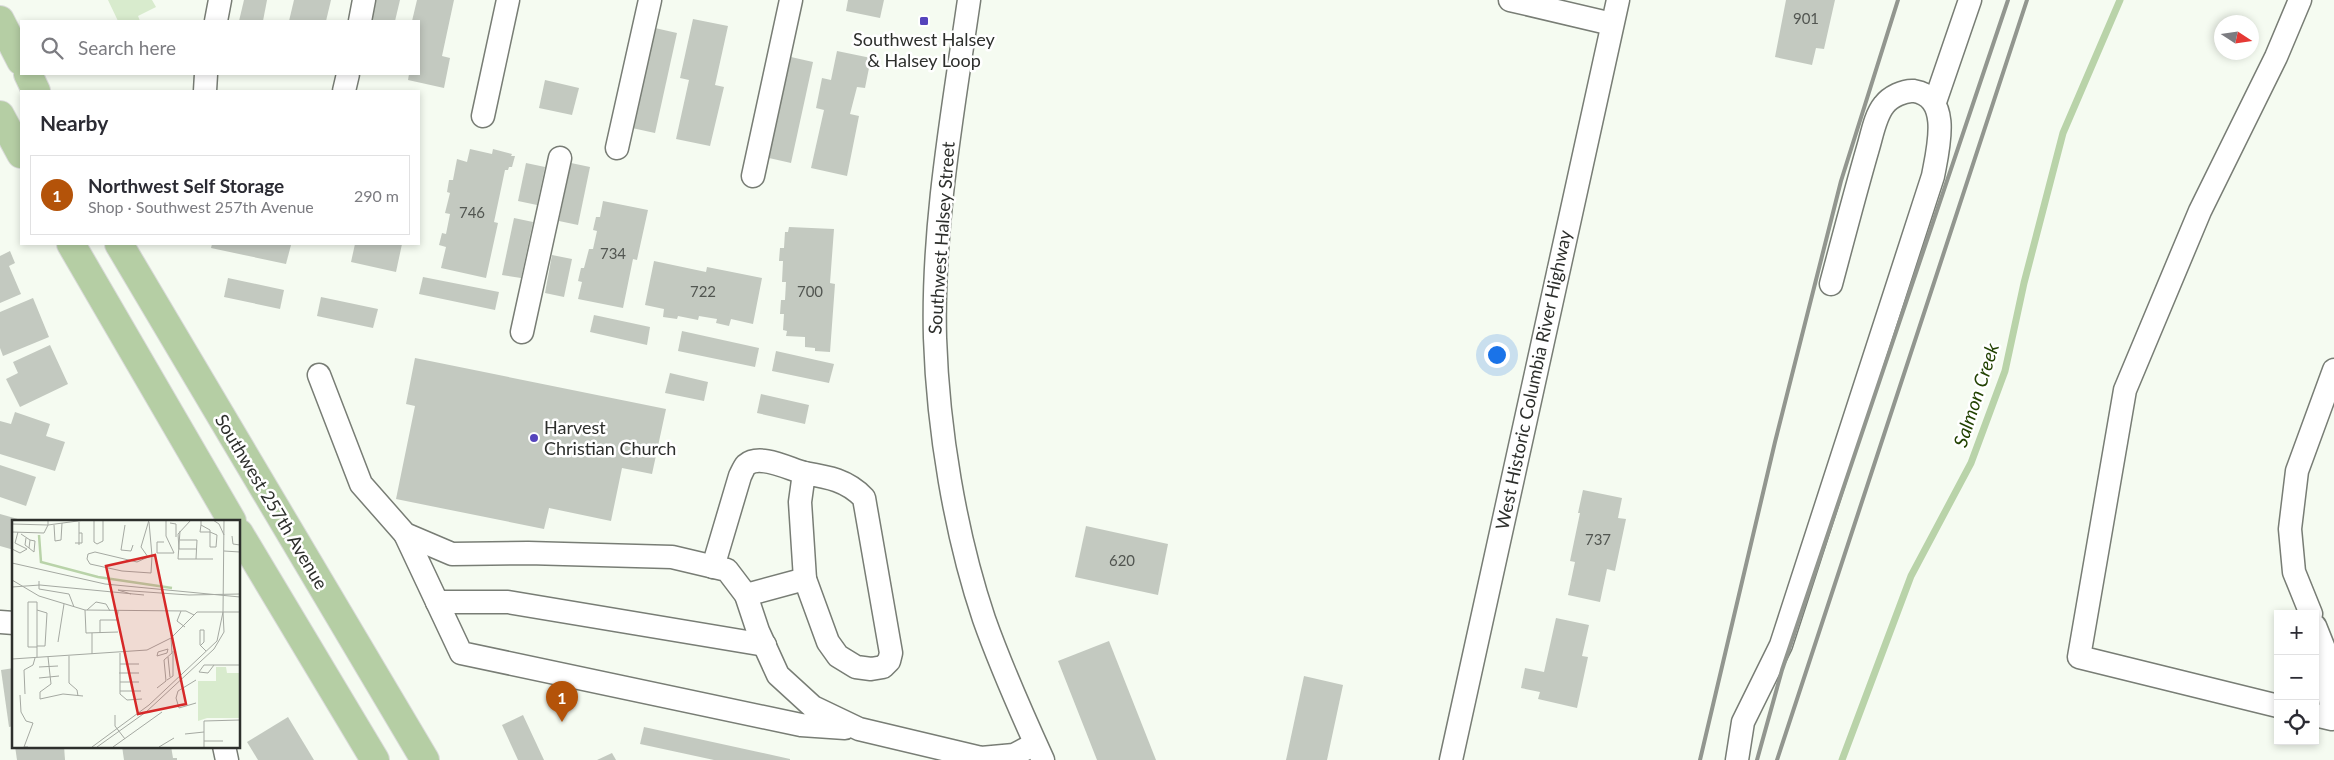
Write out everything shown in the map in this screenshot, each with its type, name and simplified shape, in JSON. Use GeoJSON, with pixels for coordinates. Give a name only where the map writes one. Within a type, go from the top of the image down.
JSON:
{"type":"FeatureCollection","features":[{"type":"Feature","properties":{"kind":"main road"},"geometry":{"type":"LineString","coordinates":[[0,20],[20,60]]}},
{"type":"Feature","properties":{"kind":"main road"},"geometry":{"type":"LineString","coordinates":[[28,75],[36,90]]}},
{"type":"Feature","properties":{"kind":"main road"},"geometry":{"type":"LineString","coordinates":[[0,115],[20,152]]}},
{"type":"Feature","properties":{"kind":"main road"},"geometry":{"type":"LineString","coordinates":[[72,245],[231,520]]}},
{"type":"Feature","properties":{"kind":"main road","name":"Southwest 257th Avenue"},"geometry":{"type":"LineString","coordinates":[[120,245],[425,760]]}},
{"type":"Feature","properties":{"kind":"main road"},"geometry":{"type":"LineString","coordinates":[[240,535],[375,760]]}},
{"type":"Feature","properties":{"kind":"street"},"geometry":{"type":"LineString","coordinates":[[216,20],[220,0]]}},
{"type":"Feature","properties":{"kind":"street"},"geometry":{"type":"LineString","coordinates":[[360,20],[364,0]]}},
{"type":"Feature","properties":{"kind":"street"},"geometry":{"type":"LineString","coordinates":[[483,116],[508,0]]}},
{"type":"Feature","properties":{"kind":"street"},"geometry":{"type":"LineString","coordinates":[[618,148],[650,0]]}},
{"type":"Feature","properties":{"kind":"street"},"geometry":{"type":"LineString","coordinates":[[753,176],[791,0]]}},
{"type":"Feature","properties":{"kind":"street","name":"Southwest Halsey Street"},"geometry":{"type":"LineString","coordinates":[[969,0],[941,202],[935,337],[938,381],[955,510],[969,566],[984,618],[1039,752]]}},
{"type":"Feature","properties":{"kind":"street"},"geometry":{"type":"LineString","coordinates":[[1510,0],[1612,24]]}},
{"type":"Feature","properties":{"kind":"street","name":"West Historic Columbia River Highway"},"geometry":{"type":"LineString","coordinates":[[1451,760],[1618,0]]}},
{"type":"Feature","properties":{"kind":"street"},"geometry":{"type":"LineString","coordinates":[[1737,760],[1743,722],[1781,645],[1920,218],[1939,146],[1939,120],[1935,102],[1970,0]]}},
{"type":"Feature","properties":{"kind":"street"},"geometry":{"type":"LineString","coordinates":[[2274,705],[2079,658],[2124,390],[2200,211],[2276,57],[2300,0]]}},
{"type":"Feature","properties":{"kind":"street"},"geometry":{"type":"LineString","coordinates":[[205,90],[206,75]]}},
{"type":"Feature","properties":{"kind":"street"},"geometry":{"type":"LineString","coordinates":[[344,90],[348,75]]}},
{"type":"Feature","properties":{"kind":"street"},"geometry":{"type":"LineString","coordinates":[[1831,284],[1874,127],[1883,106],[1896,95],[1911,90],[1926,94],[1935,102]]}},
{"type":"Feature","properties":{"kind":"street"},"geometry":{"type":"LineString","coordinates":[[522,332],[560,158]]}},
{"type":"Feature","properties":{"kind":"street"},"geometry":{"type":"LineString","coordinates":[[2308,610],[2294,572],[2290,529],[2297,471],[2334,370]]}},
{"type":"Feature","properties":{"kind":"street"},"geometry":{"type":"LineString","coordinates":[[319,375],[361,484],[405,534],[461,653],[801,725],[859,729],[981,758],[1039,752]]}},
{"type":"Feature","properties":{"kind":"street"},"geometry":{"type":"LineString","coordinates":[[713,567],[740,476],[746,466],[754,461],[765,461],[804,473],[842,481],[856,489],[864,498],[891,653],[889,661],[883,667],[872,669],[856,667],[838,656],[828,642],[805,579],[800,502],[804,473]]}},
{"type":"Feature","properties":{"kind":"street"},"geometry":{"type":"LineString","coordinates":[[405,534],[452,554],[528,553],[672,557],[727,570],[746,595],[778,675],[813,707],[859,729]]}},
{"type":"Feature","properties":{"kind":"street"},"geometry":{"type":"LineString","coordinates":[[746,595],[805,579]]}},
{"type":"Feature","properties":{"kind":"street"},"geometry":{"type":"LineString","coordinates":[[437,602],[508,602],[765,645]]}},
{"type":"Feature","properties":{"kind":"street"},"geometry":{"type":"LineString","coordinates":[[2319,633],[2329,649],[2327,718]]}},
{"type":"Feature","properties":{"kind":"green space"},"geometry":{"type":"Polygon","coordinates":[[[108,0],[152,0],[156,7],[138,16],[140,20],[118,20],[108,0]]]}},
{"type":"Feature","properties":{"kind":"building"},"geometry":{"type":"Polygon","coordinates":[[[244,0],[267,0],[263,20],[239,20],[244,0]]]}},
{"type":"Feature","properties":{"kind":"building"},"geometry":{"type":"Polygon","coordinates":[[[294,0],[331,0],[326,20],[289,20],[294,0]]]}},
{"type":"Feature","properties":{"kind":"building"},"geometry":{"type":"Polygon","coordinates":[[[376,0],[400,0],[395,20],[372,20],[376,0]]]}},
{"type":"Feature","properties":{"kind":"building"},"geometry":{"type":"Polygon","coordinates":[[[417,0],[454,0],[442,56],[450,58],[444,88],[408,80],[409,75],[420,75],[420,20],[412,20],[417,0]]]}},
{"type":"Feature","properties":{"kind":"building"},"geometry":{"type":"Polygon","coordinates":[[[848,0],[884,0],[880,18],[846,11],[848,0]]]}},
{"type":"Feature","properties":{"kind":"building"},"geometry":{"type":"Polygon","coordinates":[[[1786,0],[1835,0],[1824,49],[1816,48],[1812,65],[1775,57],[1786,0]]]}},
{"type":"Feature","properties":{"kind":"building"},"geometry":{"type":"Polygon","coordinates":[[[693,19],[728,26],[715,85],[724,87],[710,146],[676,139],[689,80],[680,78],[693,19]]]}},
{"type":"Feature","properties":{"kind":"building"},"geometry":{"type":"Polygon","coordinates":[[[655,28],[677,33],[655,133],[632,128],[655,28]]]}},
{"type":"Feature","properties":{"kind":"building"},"geometry":{"type":"Polygon","coordinates":[[[837,51],[871,58],[865,88],[857,87],[850,114],[859,116],[847,176],[811,168],[824,110],[816,108],[822,78],[831,80],[837,51]]]}},
{"type":"Feature","properties":{"kind":"building"},"geometry":{"type":"Polygon","coordinates":[[[791,57],[813,62],[791,163],[769,158],[791,57]]]}},
{"type":"Feature","properties":{"kind":"building"},"geometry":{"type":"Polygon","coordinates":[[[545,80],[579,88],[572,115],[539,108],[545,80]]]}},
{"type":"Feature","properties":{"kind":"building"},"geometry":{"type":"Polygon","coordinates":[[[470,149],[492,154],[493,149],[515,156],[512,167],[505,170],[494,222],[498,223],[486,278],[441,268],[446,247],[439,245],[442,233],[446,234],[450,214],[445,213],[450,193],[447,192],[449,180],[453,180],[457,159],[467,162],[470,149]]]}},
{"type":"Feature","properties":{"kind":"building"},"geometry":{"type":"Polygon","coordinates":[[[526,163],[545,167],[537,205],[518,201],[526,163]]]}},
{"type":"Feature","properties":{"kind":"building"},"geometry":{"type":"Polygon","coordinates":[[[571,163],[590,167],[578,225],[559,221],[571,163]]]}},
{"type":"Feature","properties":{"kind":"building"},"geometry":{"type":"Polygon","coordinates":[[[603,201],[648,210],[637,260],[633,259],[623,308],[578,299],[582,282],[578,281],[581,268],[584,268],[589,249],[593,249],[597,231],[593,230],[596,217],[600,217],[603,201]]]}},
{"type":"Feature","properties":{"kind":"building"},"geometry":{"type":"Polygon","coordinates":[[[514,218],[533,222],[521,278],[502,275],[514,218]]]}},
{"type":"Feature","properties":{"kind":"building"},"geometry":{"type":"Polygon","coordinates":[[[789,227],[834,229],[830,283],[835,284],[830,352],[815,351],[815,348],[805,347],[805,337],[786,336],[787,331],[783,330],[784,314],[780,314],[781,300],[785,300],[786,282],[782,282],[783,261],[779,261],[780,248],[784,248],[785,232],[788,232],[789,227]]]}},
{"type":"Feature","properties":{"kind":"building"},"geometry":{"type":"Polygon","coordinates":[[[212,245],[291,245],[286,264],[211,248],[212,245]]]}},
{"type":"Feature","properties":{"kind":"building"},"geometry":{"type":"Polygon","coordinates":[[[355,245],[402,245],[396,272],[351,262],[355,245]]]}},
{"type":"Feature","properties":{"kind":"building"},"geometry":{"type":"Polygon","coordinates":[[[10,251],[15,263],[9,266],[21,294],[0,303],[0,256],[10,251]]]}},
{"type":"Feature","properties":{"kind":"building"},"geometry":{"type":"Polygon","coordinates":[[[552,255],[572,259],[564,297],[545,293],[552,255]]]}},
{"type":"Feature","properties":{"kind":"building"},"geometry":{"type":"Polygon","coordinates":[[[654,261],[706,272],[707,267],[762,278],[753,324],[731,319],[729,326],[716,323],[717,319],[699,316],[698,320],[678,316],[677,319],[663,317],[664,309],[645,305],[654,261]]]}},
{"type":"Feature","properties":{"kind":"building"},"geometry":{"type":"Polygon","coordinates":[[[423,277],[499,292],[495,310],[419,294],[423,277]]]}},
{"type":"Feature","properties":{"kind":"building"},"geometry":{"type":"Polygon","coordinates":[[[228,278],[284,290],[280,309],[224,297],[228,278]]]}},
{"type":"Feature","properties":{"kind":"building"},"geometry":{"type":"Polygon","coordinates":[[[321,297],[378,309],[373,328],[317,316],[321,297]]]}},
{"type":"Feature","properties":{"kind":"building"},"geometry":{"type":"Polygon","coordinates":[[[33,298],[49,337],[3,356],[0,348],[0,312],[33,298]]]}},
{"type":"Feature","properties":{"kind":"building"},"geometry":{"type":"Polygon","coordinates":[[[594,315],[650,327],[647,345],[590,332],[594,315]]]}},
{"type":"Feature","properties":{"kind":"building"},"geometry":{"type":"Polygon","coordinates":[[[682,331],[759,348],[755,367],[678,351],[682,331]]]}},
{"type":"Feature","properties":{"kind":"building"},"geometry":{"type":"Polygon","coordinates":[[[50,345],[68,384],[20,407],[6,379],[18,373],[13,362],[50,345]]]}},
{"type":"Feature","properties":{"kind":"building"},"geometry":{"type":"Polygon","coordinates":[[[776,351],[834,364],[829,383],[772,371],[776,351]]]}},
{"type":"Feature","properties":{"kind":"building","name":"Harvest Christian Church"},"geometry":{"type":"Polygon","coordinates":[[[415,358],[666,409],[652,474],[622,468],[611,521],[549,508],[544,529],[396,499],[415,406],[406,404],[415,358]]]}},
{"type":"Feature","properties":{"kind":"building"},"geometry":{"type":"Polygon","coordinates":[[[670,373],[708,382],[704,401],[665,393],[670,373]]]}},
{"type":"Feature","properties":{"kind":"building"},"geometry":{"type":"Polygon","coordinates":[[[761,394],[809,405],[805,424],[757,413],[761,394]]]}},
{"type":"Feature","properties":{"kind":"building"},"geometry":{"type":"Polygon","coordinates":[[[15,412],[50,424],[46,436],[65,442],[55,471],[0,454],[0,421],[11,424],[15,412]]]}},
{"type":"Feature","properties":{"kind":"building"},"geometry":{"type":"Polygon","coordinates":[[[0,465],[36,477],[26,506],[0,497],[0,465]]]}},
{"type":"Feature","properties":{"kind":"building"},"geometry":{"type":"Polygon","coordinates":[[[1583,490],[1622,498],[1618,518],[1626,519],[1615,571],[1607,569],[1600,602],[1568,595],[1575,562],[1570,561],[1583,490]]]}},
{"type":"Feature","properties":{"kind":"building"},"geometry":{"type":"Polygon","coordinates":[[[0,514],[21,520],[12,520],[12,549],[0,546],[0,514]]]}},
{"type":"Feature","properties":{"kind":"building"},"geometry":{"type":"Polygon","coordinates":[[[1086,526],[1168,544],[1158,595],[1075,577],[1086,526]]]}},
{"type":"Feature","properties":{"kind":"building"},"geometry":{"type":"Polygon","coordinates":[[[1556,618],[1589,625],[1582,656],[1588,657],[1577,708],[1538,699],[1540,692],[1521,688],[1525,668],[1544,672],[1556,618]]]}},
{"type":"Feature","properties":{"kind":"building"},"geometry":{"type":"Polygon","coordinates":[[[1109,641],[1156,760],[1097,760],[1058,661],[1109,641]]]}},
{"type":"Feature","properties":{"kind":"building"},"geometry":{"type":"Polygon","coordinates":[[[12,668],[12,726],[9,727],[1,670],[12,668]]]}},
{"type":"Feature","properties":{"kind":"building"},"geometry":{"type":"Polygon","coordinates":[[[1304,676],[1343,685],[1327,760],[1286,760],[1304,676]]]}},
{"type":"Feature","properties":{"kind":"building"},"geometry":{"type":"Polygon","coordinates":[[[523,715],[544,760],[518,760],[502,725],[523,715]]]}},
{"type":"Feature","properties":{"kind":"building"},"geometry":{"type":"Polygon","coordinates":[[[288,717],[314,760],[258,760],[247,742],[288,717]]]}},
{"type":"Feature","properties":{"kind":"building"},"geometry":{"type":"Polygon","coordinates":[[[644,727],[790,760],[714,760],[640,744],[644,727]]]}},
{"type":"Feature","properties":{"kind":"building"},"geometry":{"type":"Polygon","coordinates":[[[15,748],[64,748],[65,760],[17,760],[15,748]]]}},
{"type":"Feature","properties":{"kind":"building"},"geometry":{"type":"Polygon","coordinates":[[[122,748],[171,748],[173,758],[177,758],[177,760],[124,760],[122,748]]]}},
{"type":"Feature","properties":{"kind":"building"},"geometry":{"type":"Polygon","coordinates":[[[612,753],[616,760],[597,760],[612,753]]]}},
{"type":"Feature","properties":{"kind":"waterway","name":"Salmon Creek"},"geometry":{"type":"LineString","coordinates":[[1842,760],[1911,576],[1971,463],[2005,371],[2024,283],[2063,133],[2120,0]]}},
{"type":"Feature","properties":{"kind":"railway"},"geometry":{"type":"LineString","coordinates":[[1700,760],[1775,442],[1841,181],[1898,0]]}},
{"type":"Feature","properties":{"kind":"railway"},"geometry":{"type":"LineString","coordinates":[[1757,760],[1782,670],[2008,0]]}},
{"type":"Feature","properties":{"kind":"railway"},"geometry":{"type":"LineString","coordinates":[[1777,760],[2027,0]]}},
{"type":"Feature","properties":{"kind":"place","name":"Southwest Halsey & Halsey Loop"},"geometry":{"type":"Point","coordinates":[924,21]}},
{"type":"Feature","properties":{"kind":"place","name":"Harvest Christian Church"},"geometry":{"type":"Point","coordinates":[534,438]}},
{"type":"Feature","properties":{"kind":"place","name":"Northwest Self Storage"},"geometry":{"type":"Point","coordinates":[562,722]}}]}
